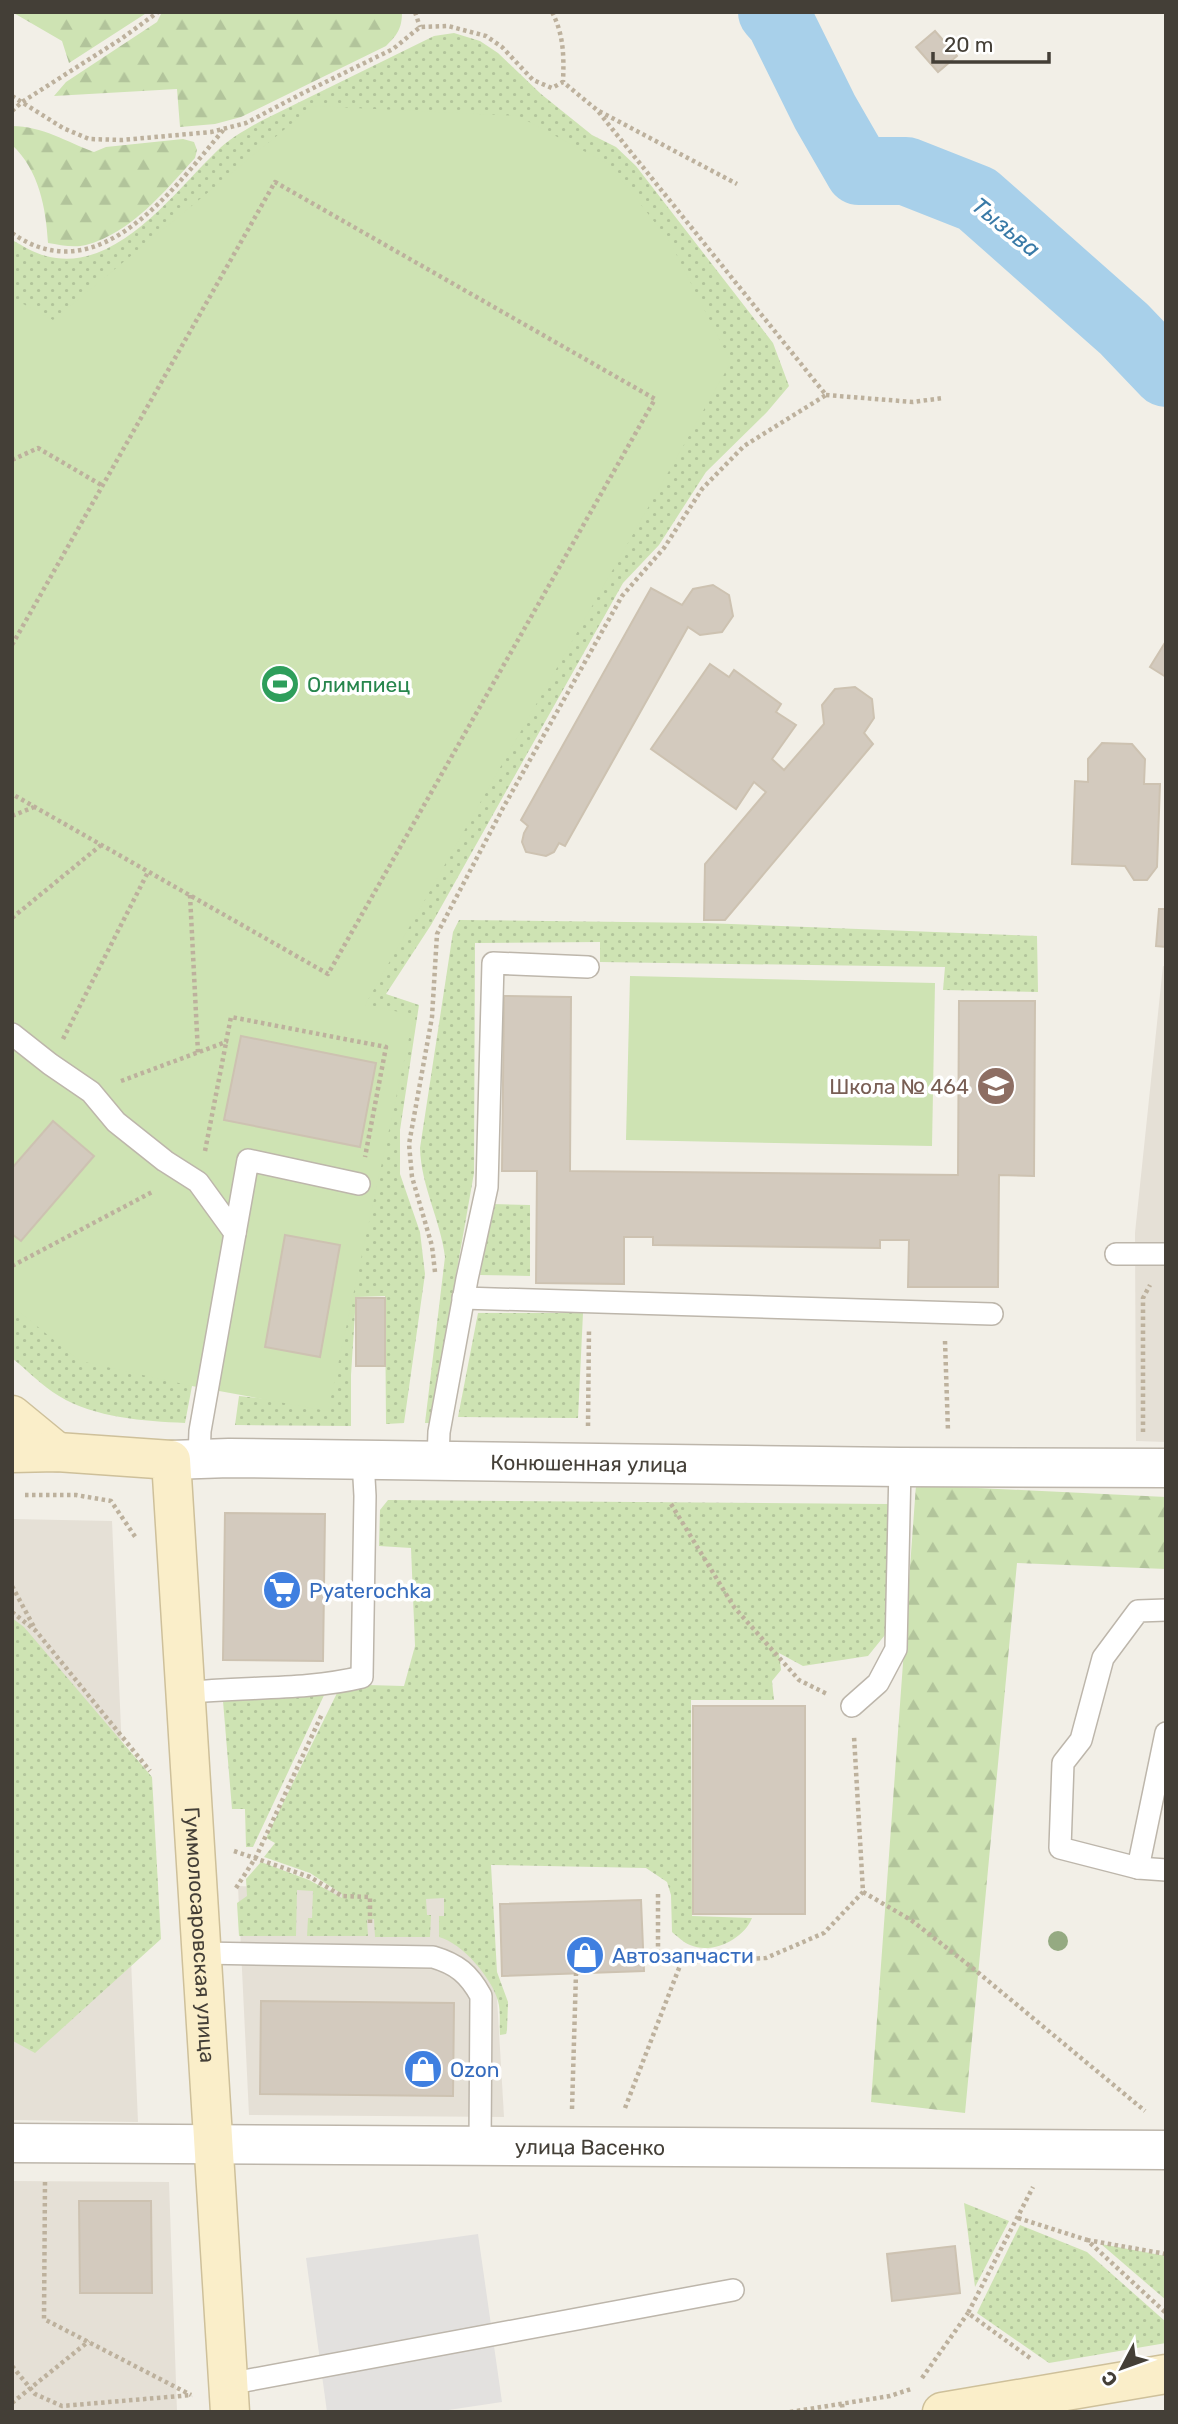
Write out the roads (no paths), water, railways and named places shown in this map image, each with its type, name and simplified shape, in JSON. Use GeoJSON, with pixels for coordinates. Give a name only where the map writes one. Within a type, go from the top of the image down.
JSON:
{"type":"FeatureCollection","features":[{"type":"Feature","properties":{"kind":"street"},"geometry":{"type":"LineString","coordinates":[[12,1415],[57,1452]]}},
{"type":"Feature","properties":{"kind":"street","name":"Конюшенная улица"},"geometry":{"type":"LineString","coordinates":[[12,1453],[57,1452],[185,1459],[1166,1468]]}},
{"type":"Feature","properties":{"kind":"street","name":"Гуммолосаровская улица"},"geometry":{"type":"LineString","coordinates":[[185,1459],[184,1693],[215,2144],[229,2398]]}},
{"type":"Feature","properties":{"kind":"street","name":"улица Васенко"},"geometry":{"type":"LineString","coordinates":[[12,2143],[1166,2150]]}},
{"type":"Feature","properties":{"kind":"street"},"geometry":{"type":"LineString","coordinates":[[942,2412],[1092,2399],[1166,2374]]}},
{"type":"Feature","properties":{"kind":"lane"},"geometry":{"type":"LineString","coordinates":[[438,1461],[439,1432],[463,1298],[487,1187],[493,963],[588,967]]}},
{"type":"Feature","properties":{"kind":"lane"},"geometry":{"type":"LineString","coordinates":[[12,1034],[91,1092],[116,1122],[165,1161],[192,1178],[235,1233]]}},
{"type":"Feature","properties":{"kind":"lane"},"geometry":{"type":"LineString","coordinates":[[185,1459],[200,1431],[248,1160],[359,1184]]}},
{"type":"Feature","properties":{"kind":"lane"},"geometry":{"type":"LineString","coordinates":[[1116,1254],[1166,1254]]}},
{"type":"Feature","properties":{"kind":"lane"},"geometry":{"type":"LineString","coordinates":[[463,1298],[992,1314]]}},
{"type":"Feature","properties":{"kind":"lane"},"geometry":{"type":"LineString","coordinates":[[184,1693],[336,1683],[362,1677],[365,1496],[363,1460]]}},
{"type":"Feature","properties":{"kind":"lane"},"geometry":{"type":"LineString","coordinates":[[852,1706],[877,1683],[896,1649],[900,1467]]}},
{"type":"Feature","properties":{"kind":"lane"},"geometry":{"type":"LineString","coordinates":[[1166,1611],[1138,1611],[1103,1658],[1082,1740],[1063,1763],[1060,1848],[1138,1868],[1166,1870]]}},
{"type":"Feature","properties":{"kind":"lane"},"geometry":{"type":"LineString","coordinates":[[1138,1868],[1166,1733]]}},
{"type":"Feature","properties":{"kind":"lane"},"geometry":{"type":"LineString","coordinates":[[202,1953],[433,1957],[458,1967],[472,1980],[481,1996],[480,2146]]}},
{"type":"Feature","properties":{"kind":"lane"},"geometry":{"type":"LineString","coordinates":[[229,2398],[733,2290]]}},
{"type":"Feature","properties":{"kind":"waterway","name":"Тызьва"},"geometry":{"type":"LineString","coordinates":[[772,12],[780,21],[825,112],[859,171],[906,171],[977,199],[1124,329],[1166,373]]}},
{"type":"Feature","properties":{"kind":"place","name":"Олимпиец"},"geometry":{"type":"Point","coordinates":[280,684]}},
{"type":"Feature","properties":{"kind":"place","name":"Школа № 464"},"geometry":{"type":"Point","coordinates":[996,1086]}},
{"type":"Feature","properties":{"kind":"place","name":"Pyaterochka"},"geometry":{"type":"Point","coordinates":[282,1590]}},
{"type":"Feature","properties":{"kind":"place","name":"Автозапчасти"},"geometry":{"type":"Point","coordinates":[585,1955]}},
{"type":"Feature","properties":{"kind":"place","name":"Ozon"},"geometry":{"type":"Point","coordinates":[423,2069]}}]}
